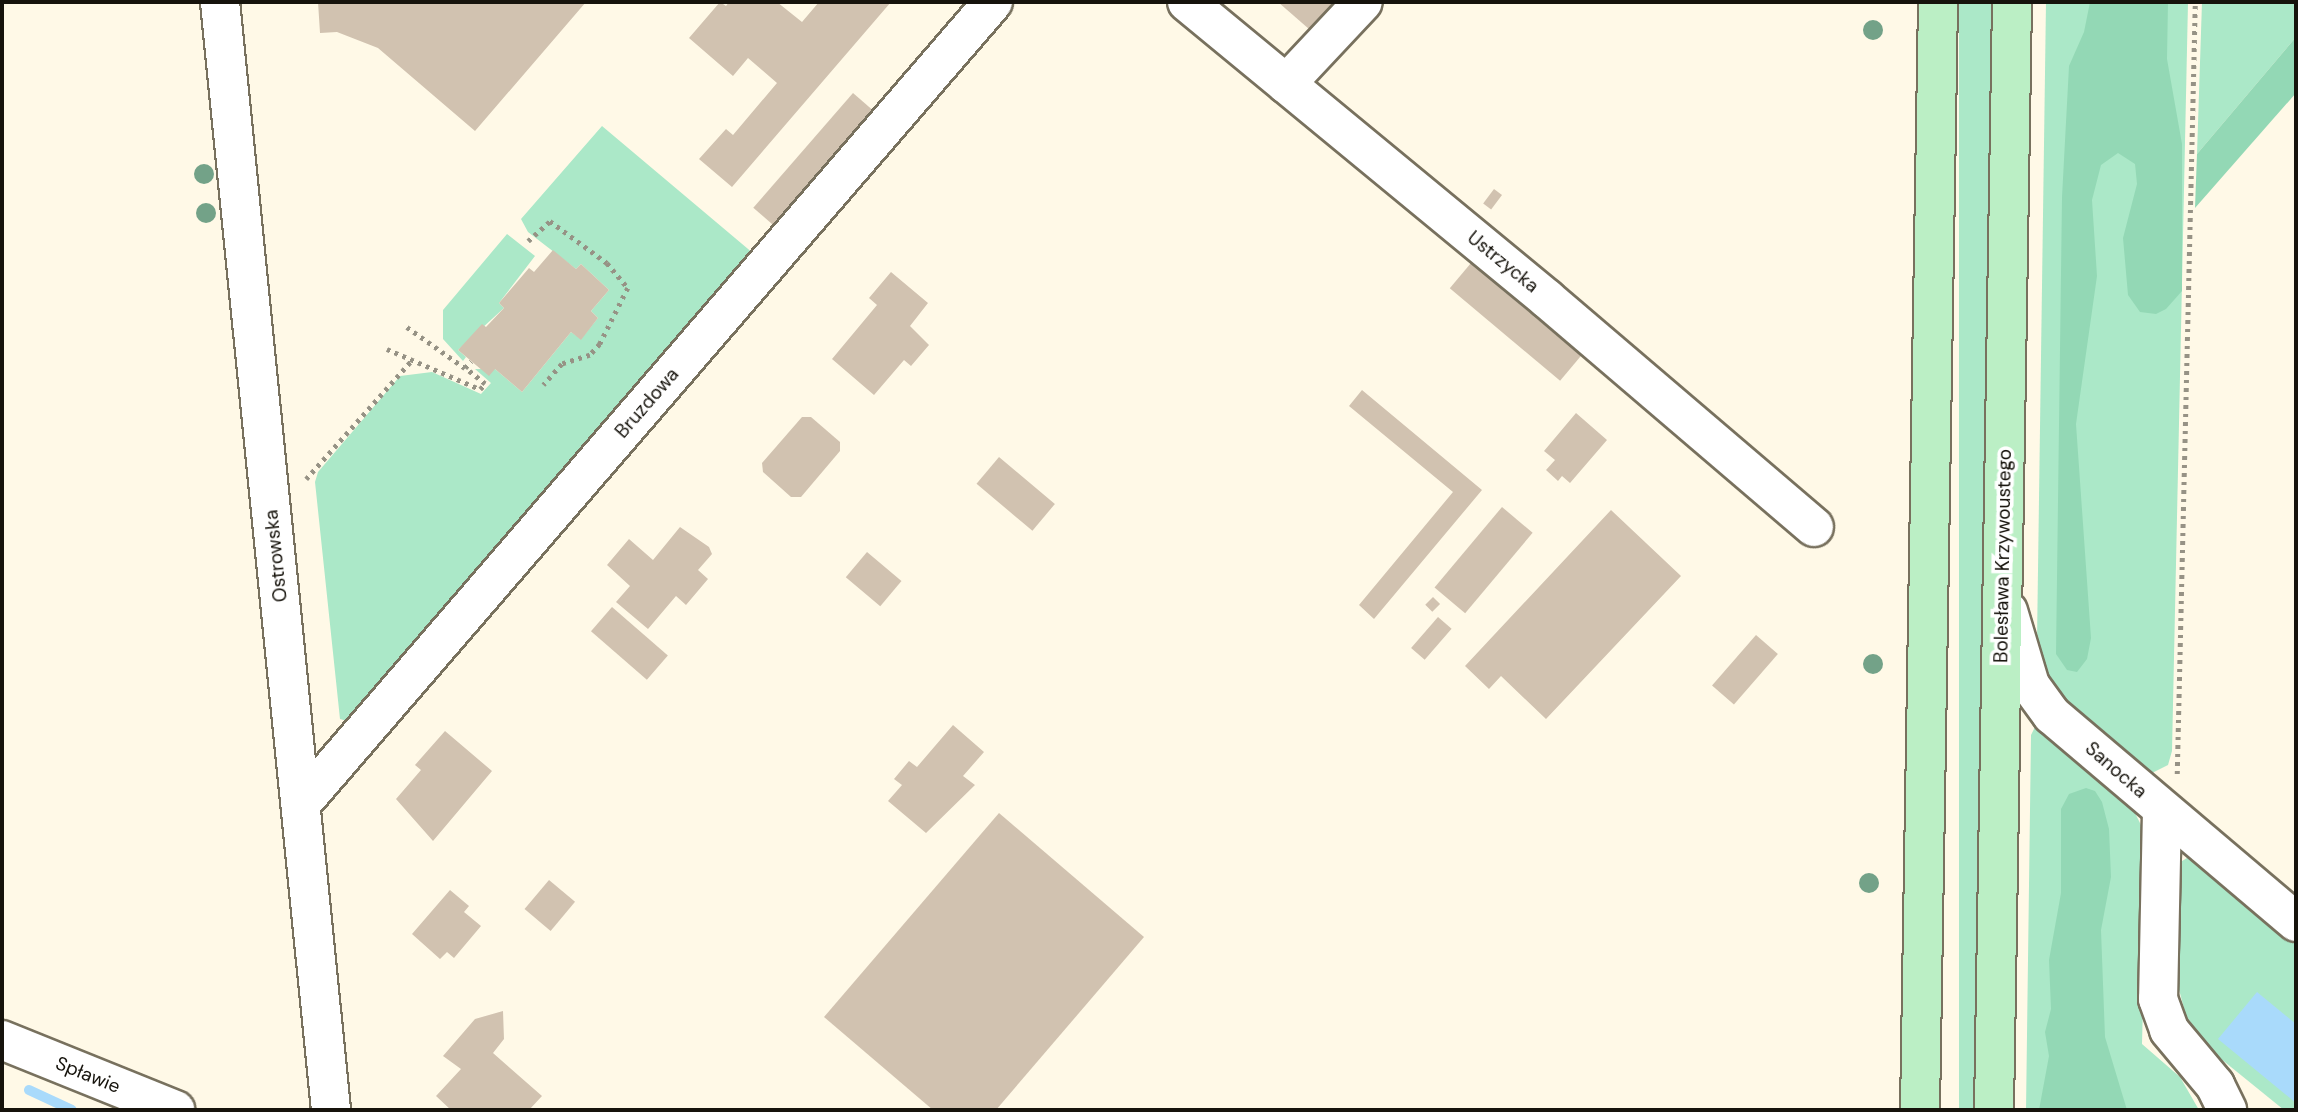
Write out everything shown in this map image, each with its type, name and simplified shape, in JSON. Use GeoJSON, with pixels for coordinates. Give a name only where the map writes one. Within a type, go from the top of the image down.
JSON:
{"type":"FeatureCollection","features":[{"type":"Feature","properties":{"kind":"main road"},"geometry":{"type":"LineString","coordinates":[[1920,1110],[1938,2]]}},
{"type":"Feature","properties":{"kind":"main road","name":"Bolesława Krzywoustego"},"geometry":{"type":"LineString","coordinates":[[1994,1110],[2012,2]]}},
{"type":"Feature","properties":{"kind":"street","name":"Ostrowska"},"geometry":{"type":"LineString","coordinates":[[220,2],[331,1110]]}},
{"type":"Feature","properties":{"kind":"street","name":"Bruzdowa"},"geometry":{"type":"LineString","coordinates":[[301,804],[993,2]]}},
{"type":"Feature","properties":{"kind":"street","name":"Ustrzycka"},"geometry":{"type":"LineString","coordinates":[[1186,2],[1814,527]]}},
{"type":"Feature","properties":{"kind":"street"},"geometry":{"type":"LineString","coordinates":[[1286,84],[1363,2]]}},
{"type":"Feature","properties":{"kind":"street","name":"Sanocka"},"geometry":{"type":"LineString","coordinates":[[2003,575],[2017,650],[2037,697],[2162,811],[2296,922]]}},
{"type":"Feature","properties":{"kind":"street"},"geometry":{"type":"LineString","coordinates":[[2162,811],[2158,999],[2169,1030],[2215,1085],[2227,1110]]}},
{"type":"Feature","properties":{"kind":"street","name":"Spławie"},"geometry":{"type":"LineString","coordinates":[[2,1040],[175,1110]]}},
{"type":"Feature","properties":{"kind":"path"},"geometry":{"type":"LineString","coordinates":[[2162,811],[2177,776],[2189,330],[2188,157],[2195,2]]}},
{"type":"Feature","properties":{"kind":"path"},"geometry":{"type":"LineString","coordinates":[[528,241],[550,221],[607,263],[628,288],[600,344],[590,355],[562,364],[544,385]]}},
{"type":"Feature","properties":{"kind":"path"},"geometry":{"type":"LineString","coordinates":[[387,349],[480,389],[485,384],[407,327]]}},
{"type":"Feature","properties":{"kind":"path"},"geometry":{"type":"LineString","coordinates":[[296,491],[412,360]]}},
{"type":"Feature","properties":{"kind":"path"},"geometry":{"type":"LineString","coordinates":[[465,368],[471,361]]}},
{"type":"Feature","properties":{"kind":"green space"},"geometry":{"type":"Polygon","coordinates":[[[1959,2],[1994,2],[1994,1110],[1959,1110],[1959,2]]]}},
{"type":"Feature","properties":{"kind":"green space"},"geometry":{"type":"Polygon","coordinates":[[[2046,2],[2188,2],[2172,751],[2168,765],[2148,775],[2067,707],[2046,676],[2037,641],[2046,2]]]}},
{"type":"Feature","properties":{"kind":"green space"},"geometry":{"type":"Polygon","coordinates":[[[2090,2],[2168,2],[2167,59],[2182,144],[2182,291],[2166,309],[2156,314],[2140,312],[2128,295],[2123,238],[2137,184],[2135,164],[2118,153],[2101,165],[2092,200],[2097,276],[2076,424],[2091,638],[2087,659],[2077,672],[2067,670],[2056,654],[2062,197],[2069,66],[2084,32],[2090,2]]]}},
{"type":"Feature","properties":{"kind":"green space"},"geometry":{"type":"Polygon","coordinates":[[[2202,2],[2296,2],[2296,37],[2197,154],[2202,2]]]}},
{"type":"Feature","properties":{"kind":"green space"},"geometry":{"type":"Polygon","coordinates":[[[2296,37],[2296,93],[2195,208],[2197,154],[2296,37]]]}},
{"type":"Feature","properties":{"kind":"green space"},"geometry":{"type":"Polygon","coordinates":[[[602,126],[754,254],[351,722],[340,719],[315,482],[318,472],[400,376],[432,372],[481,394],[491,383],[475,369],[495,369],[522,392],[571,332],[581,339],[598,318],[591,311],[609,290],[581,264],[576,269],[528,232],[521,219],[602,126]]]}},
{"type":"Feature","properties":{"kind":"green space"},"geometry":{"type":"Polygon","coordinates":[[[507,234],[535,256],[499,303],[504,308],[458,350],[466,357],[463,361],[443,339],[443,310],[507,234]]]}},
{"type":"Feature","properties":{"kind":"green space"},"geometry":{"type":"Polygon","coordinates":[[[2036,725],[2132,807],[2141,825],[2145,924],[2142,1044],[2180,1077],[2199,1110],[2026,1110],[2031,735],[2036,725]]]}},
{"type":"Feature","properties":{"kind":"green space"},"geometry":{"type":"Polygon","coordinates":[[[2086,788],[2095,791],[2102,802],[2109,829],[2111,877],[2101,930],[2105,1037],[2127,1110],[2039,1110],[2049,1056],[2045,1032],[2051,1009],[2049,960],[2061,893],[2061,809],[2069,794],[2086,788]]]}},
{"type":"Feature","properties":{"kind":"green space"},"geometry":{"type":"Polygon","coordinates":[[[2190,856],[2296,939],[2296,1110],[2284,1110],[2210,1050],[2186,1016],[2176,978],[2179,863],[2190,856]]]}},
{"type":"Feature","properties":{"kind":"water"},"geometry":{"type":"Polygon","coordinates":[[[2257,992],[2296,1024],[2296,1103],[2218,1039],[2257,992]]]}},
{"type":"Feature","properties":{"kind":"building"},"geometry":{"type":"Polygon","coordinates":[[[318,2],[586,2],[475,131],[378,48],[337,32],[320,33],[318,2]]]}},
{"type":"Feature","properties":{"kind":"building"},"geometry":{"type":"Polygon","coordinates":[[[720,2],[726,6],[729,2],[777,2],[802,22],[819,2],[891,2],[732,187],[699,159],[726,129],[733,135],[777,83],[748,58],[733,76],[689,38],[720,2]]]}},
{"type":"Feature","properties":{"kind":"building"},"geometry":{"type":"Polygon","coordinates":[[[1278,2],[1346,2],[1317,36],[1278,2]]]}},
{"type":"Feature","properties":{"kind":"building"},"geometry":{"type":"Polygon","coordinates":[[[853,93],[875,112],[775,227],[753,208],[853,93]]]}},
{"type":"Feature","properties":{"kind":"building"},"geometry":{"type":"Polygon","coordinates":[[[1494,189],[1502,195],[1491,209],[1483,203],[1494,189]]]}},
{"type":"Feature","properties":{"kind":"building"},"geometry":{"type":"Polygon","coordinates":[[[553,250],[576,269],[581,264],[609,290],[591,311],[598,318],[581,340],[571,332],[522,392],[495,369],[489,376],[458,350],[482,324],[486,327],[504,308],[499,303],[529,268],[534,272],[553,250]]]}},
{"type":"Feature","properties":{"kind":"building"},"geometry":{"type":"Polygon","coordinates":[[[1471,263],[1581,356],[1560,381],[1450,288],[1471,263]]]}},
{"type":"Feature","properties":{"kind":"building"},"geometry":{"type":"Polygon","coordinates":[[[891,272],[928,303],[910,326],[929,345],[911,366],[904,360],[874,395],[832,359],[877,305],[869,298],[891,272]]]}},
{"type":"Feature","properties":{"kind":"building"},"geometry":{"type":"Polygon","coordinates":[[[1362,390],[1482,490],[1374,619],[1359,605],[1453,492],[1349,406],[1362,390]]]}},
{"type":"Feature","properties":{"kind":"building"},"geometry":{"type":"Polygon","coordinates":[[[1576,413],[1607,440],[1570,483],[1562,476],[1558,481],[1546,470],[1555,460],[1544,451],[1576,413]]]}},
{"type":"Feature","properties":{"kind":"building"},"geometry":{"type":"Polygon","coordinates":[[[802,417],[811,417],[840,442],[840,451],[801,497],[791,497],[763,472],[762,463],[802,417]]]}},
{"type":"Feature","properties":{"kind":"building"},"geometry":{"type":"Polygon","coordinates":[[[999,457],[1055,504],[1032,531],[977,484],[999,457]]]}},
{"type":"Feature","properties":{"kind":"building"},"geometry":{"type":"Polygon","coordinates":[[[1502,507],[1533,533],[1465,613],[1435,587],[1502,507]]]}},
{"type":"Feature","properties":{"kind":"building"},"geometry":{"type":"Polygon","coordinates":[[[1611,510],[1681,576],[1546,719],[1501,676],[1489,689],[1465,666],[1611,510]]]}},
{"type":"Feature","properties":{"kind":"building"},"geometry":{"type":"Polygon","coordinates":[[[680,527],[709,547],[712,554],[698,570],[708,579],[686,605],[676,596],[648,629],[616,602],[630,586],[607,565],[629,539],[653,560],[680,527]]]}},
{"type":"Feature","properties":{"kind":"building"},"geometry":{"type":"Polygon","coordinates":[[[867,552],[901,581],[880,606],[846,577],[867,552]]]}},
{"type":"Feature","properties":{"kind":"building"},"geometry":{"type":"Polygon","coordinates":[[[1433,597],[1440,604],[1432,612],[1425,605],[1433,597]]]}},
{"type":"Feature","properties":{"kind":"building"},"geometry":{"type":"Polygon","coordinates":[[[612,607],[668,656],[647,680],[591,631],[612,607]]]}},
{"type":"Feature","properties":{"kind":"building"},"geometry":{"type":"Polygon","coordinates":[[[1438,617],[1452,629],[1425,660],[1411,648],[1438,617]]]}},
{"type":"Feature","properties":{"kind":"building"},"geometry":{"type":"Polygon","coordinates":[[[1756,635],[1778,654],[1734,705],[1712,686],[1756,635]]]}},
{"type":"Feature","properties":{"kind":"building"},"geometry":{"type":"Polygon","coordinates":[[[953,725],[984,752],[963,776],[975,785],[926,833],[888,801],[902,785],[894,779],[909,761],[917,767],[953,725]]]}},
{"type":"Feature","properties":{"kind":"building"},"geometry":{"type":"Polygon","coordinates":[[[445,731],[492,771],[433,841],[396,799],[421,770],[415,765],[445,731]]]}},
{"type":"Feature","properties":{"kind":"building"},"geometry":{"type":"Polygon","coordinates":[[[999,813],[1144,937],[996,1110],[933,1110],[824,1017],[999,813]]]}},
{"type":"Feature","properties":{"kind":"building"},"geometry":{"type":"Polygon","coordinates":[[[549,880],[575,902],[551,931],[525,909],[549,880]]]}},
{"type":"Feature","properties":{"kind":"building"},"geometry":{"type":"Polygon","coordinates":[[[450,890],[469,906],[464,912],[481,926],[454,958],[447,952],[440,959],[412,934],[450,890]]]}},
{"type":"Feature","properties":{"kind":"building"},"geometry":{"type":"Polygon","coordinates":[[[503,1011],[504,1039],[493,1053],[542,1096],[529,1110],[451,1110],[436,1096],[461,1069],[443,1056],[475,1019],[503,1011]]]}},
{"type":"Feature","properties":{"kind":"waterway"},"geometry":{"type":"LineString","coordinates":[[29,1090],[72,1110]]}}]}
